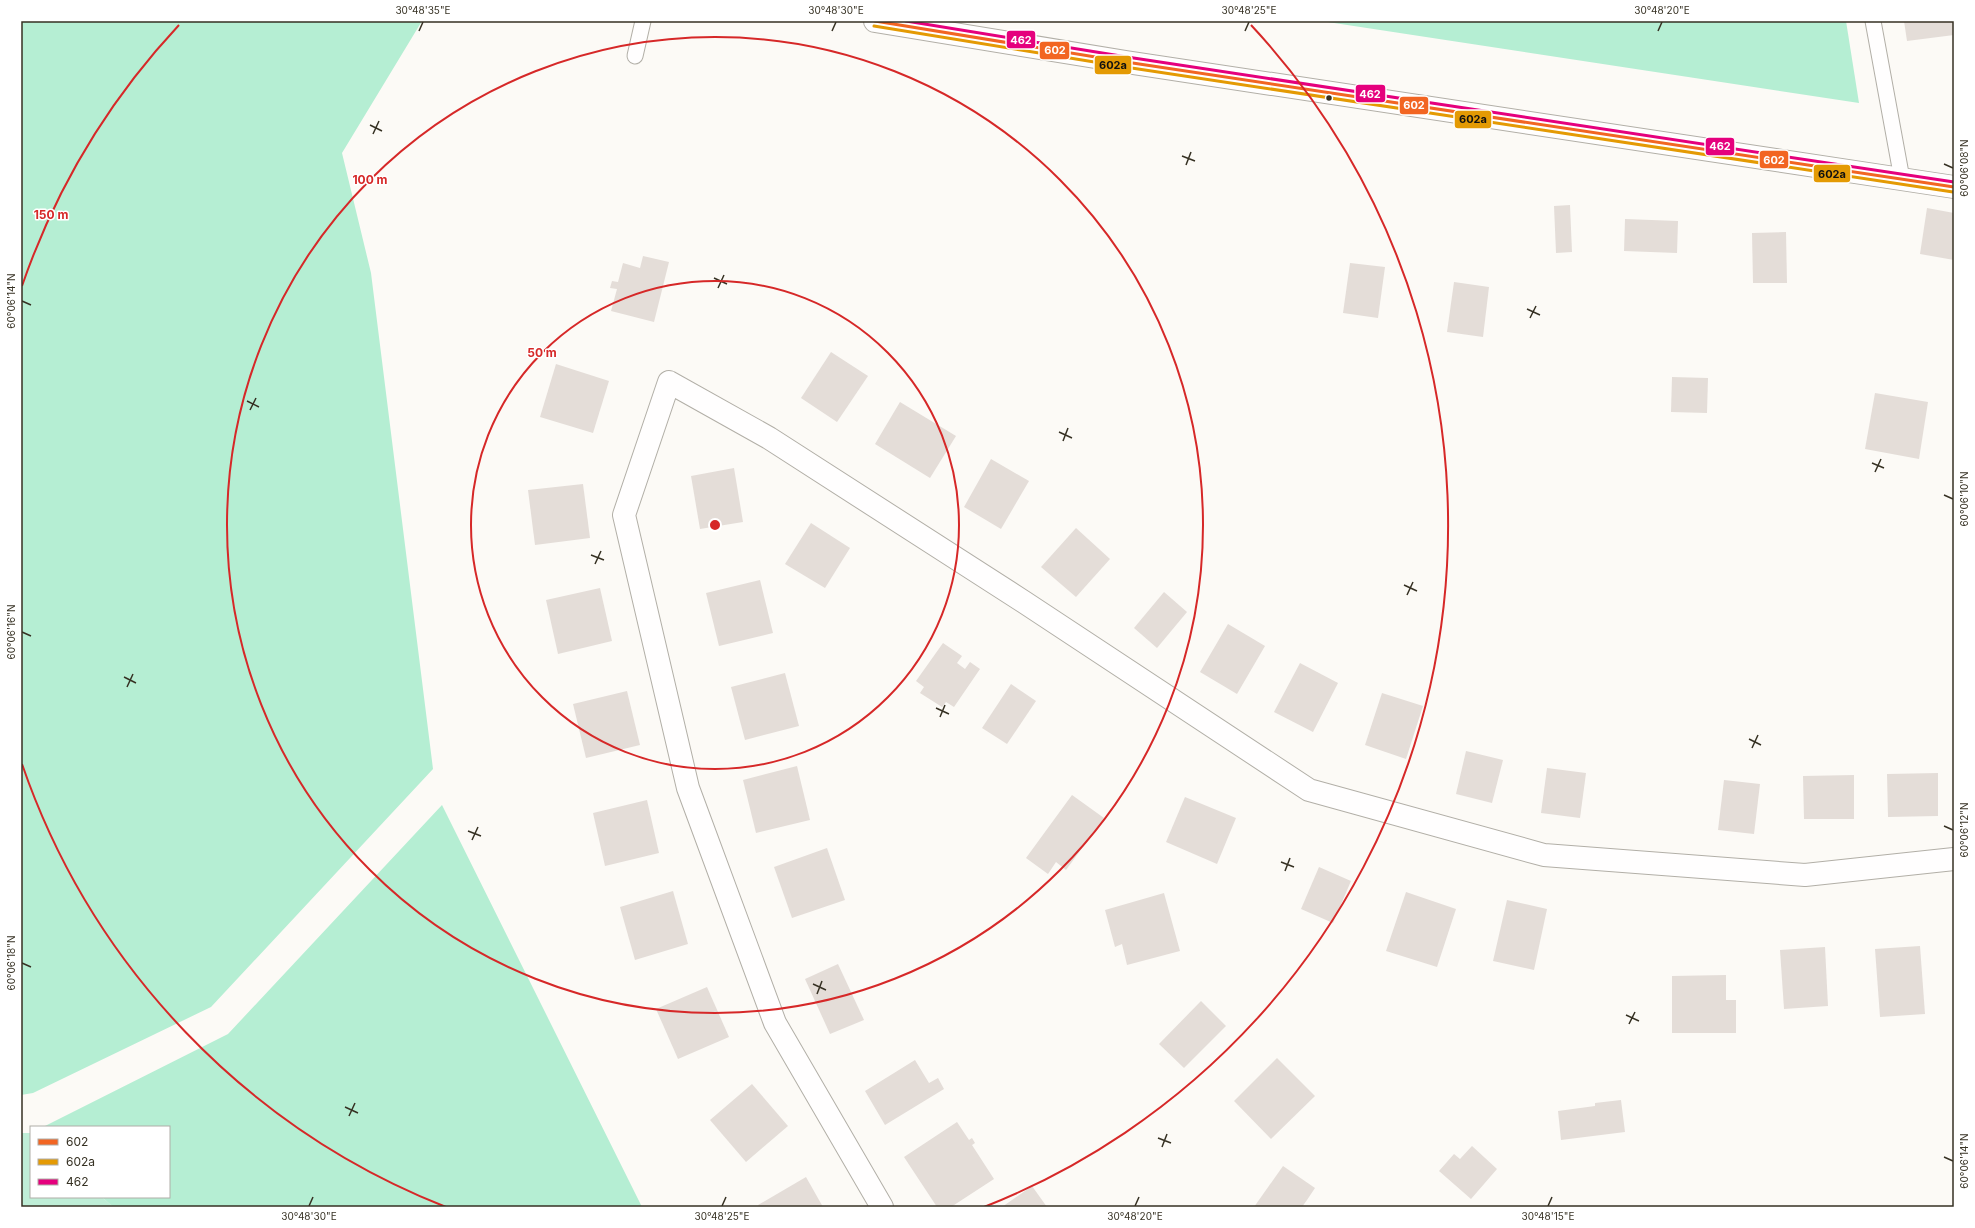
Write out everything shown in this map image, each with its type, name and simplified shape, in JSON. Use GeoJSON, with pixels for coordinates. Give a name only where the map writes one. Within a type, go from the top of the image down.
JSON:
{"type":"FeatureCollection","features":[{"type":"Feature","properties":{"kind":"street"},"geometry":{"type":"LineString","coordinates":[[876,21],[1126,62],[1954,187]]}},
{"type":"Feature","properties":{"kind":"street"},"geometry":{"type":"LineString","coordinates":[[882,1207],[775,1023],[688,788],[624,515],[668,382],[769,438],[1024,602],[1310,790],[1544,855],[1805,874],[1954,859]]}},
{"type":"Feature","properties":{"kind":"lane"},"geometry":{"type":"LineString","coordinates":[[635,56],[643,21]]}},
{"type":"Feature","properties":{"kind":"lane"},"geometry":{"type":"LineString","coordinates":[[1873,21],[1902,179]]}},
{"type":"Feature","properties":{"kind":"green space"},"geometry":{"type":"Polygon","coordinates":[[[21,21],[422,21],[342,153],[371,273],[433,769],[211,1007],[33,1093],[21,1095],[21,21]]]}},
{"type":"Feature","properties":{"kind":"green space"},"geometry":{"type":"Polygon","coordinates":[[[1321,21],[1846,21],[1859,103],[1321,21]]]}},
{"type":"Feature","properties":{"kind":"green space"},"geometry":{"type":"Polygon","coordinates":[[[442,805],[642,1207],[113,1207],[103,1198],[170,1198],[170,1126],[45,1126],[228,1034],[442,805]]]}},
{"type":"Feature","properties":{"kind":"green space"},"geometry":{"type":"Polygon","coordinates":[[[21,1133],[30,1133],[30,1198],[103,1198],[113,1207],[21,1207],[21,1133]]]}},
{"type":"Feature","properties":{"kind":"building"},"geometry":{"type":"Polygon","coordinates":[[[1904,21],[1954,21],[1954,35],[1907,41],[1904,21]]]}},
{"type":"Feature","properties":{"kind":"building"},"geometry":{"type":"Polygon","coordinates":[[[1570,205],[1572,252],[1556,253],[1554,206],[1570,205]]]}},
{"type":"Feature","properties":{"kind":"building"},"geometry":{"type":"Polygon","coordinates":[[[1927,208],[1954,213],[1954,260],[1920,254],[1927,208]]]}},
{"type":"Feature","properties":{"kind":"building"},"geometry":{"type":"Polygon","coordinates":[[[1625,219],[1678,221],[1677,253],[1624,251],[1625,219]]]}},
{"type":"Feature","properties":{"kind":"building"},"geometry":{"type":"Polygon","coordinates":[[[1786,232],[1787,283],[1753,283],[1752,233],[1786,232]]]}},
{"type":"Feature","properties":{"kind":"building"},"geometry":{"type":"Polygon","coordinates":[[[643,256],[669,262],[654,322],[611,311],[617,289],[610,288],[612,281],[618,282],[623,263],[640,268],[643,256]]]}},
{"type":"Feature","properties":{"kind":"building"},"geometry":{"type":"Polygon","coordinates":[[[1350,263],[1385,267],[1378,318],[1343,313],[1350,263]]]}},
{"type":"Feature","properties":{"kind":"building"},"geometry":{"type":"Polygon","coordinates":[[[1454,282],[1489,287],[1483,337],[1447,332],[1454,282]]]}},
{"type":"Feature","properties":{"kind":"building"},"geometry":{"type":"Polygon","coordinates":[[[831,352],[868,376],[837,422],[801,398],[831,352]]]}},
{"type":"Feature","properties":{"kind":"building"},"geometry":{"type":"Polygon","coordinates":[[[556,364],[609,381],[593,433],[540,417],[556,364]]]}},
{"type":"Feature","properties":{"kind":"building"},"geometry":{"type":"Polygon","coordinates":[[[1672,377],[1708,378],[1707,413],[1671,412],[1672,377]]]}},
{"type":"Feature","properties":{"kind":"building"},"geometry":{"type":"Polygon","coordinates":[[[1875,393],[1928,402],[1919,459],[1865,449],[1875,393]]]}},
{"type":"Feature","properties":{"kind":"building"},"geometry":{"type":"Polygon","coordinates":[[[900,402],[956,436],[930,478],[875,444],[900,402]]]}},
{"type":"Feature","properties":{"kind":"building"},"geometry":{"type":"Polygon","coordinates":[[[991,459],[1029,481],[1001,529],[964,507],[991,459]]]}},
{"type":"Feature","properties":{"kind":"building"},"geometry":{"type":"Polygon","coordinates":[[[734,468],[743,522],[700,529],[691,476],[734,468]]]}},
{"type":"Feature","properties":{"kind":"building"},"geometry":{"type":"Polygon","coordinates":[[[583,484],[590,538],[535,545],[528,490],[583,484]]]}},
{"type":"Feature","properties":{"kind":"building"},"geometry":{"type":"Polygon","coordinates":[[[811,523],[850,548],[825,588],[785,564],[811,523]]]}},
{"type":"Feature","properties":{"kind":"building"},"geometry":{"type":"Polygon","coordinates":[[[1076,528],[1110,559],[1076,597],[1041,567],[1076,528]]]}},
{"type":"Feature","properties":{"kind":"building"},"geometry":{"type":"Polygon","coordinates":[[[760,580],[773,633],[719,646],[706,593],[760,580]]]}},
{"type":"Feature","properties":{"kind":"building"},"geometry":{"type":"Polygon","coordinates":[[[600,588],[612,641],[558,654],[546,600],[600,588]]]}},
{"type":"Feature","properties":{"kind":"building"},"geometry":{"type":"Polygon","coordinates":[[[1164,592],[1187,612],[1157,648],[1134,628],[1164,592]]]}},
{"type":"Feature","properties":{"kind":"building"},"geometry":{"type":"Polygon","coordinates":[[[1228,624],[1265,646],[1237,694],[1200,672],[1228,624]]]}},
{"type":"Feature","properties":{"kind":"building"},"geometry":{"type":"Polygon","coordinates":[[[943,643],[962,656],[957,663],[965,669],[970,662],[980,669],[954,707],[946,702],[942,707],[920,693],[924,687],[916,681],[943,643]]]}},
{"type":"Feature","properties":{"kind":"building"},"geometry":{"type":"Polygon","coordinates":[[[1300,663],[1338,683],[1313,732],[1274,712],[1300,663]]]}},
{"type":"Feature","properties":{"kind":"building"},"geometry":{"type":"Polygon","coordinates":[[[785,673],[799,726],[745,740],[731,687],[785,673]]]}},
{"type":"Feature","properties":{"kind":"building"},"geometry":{"type":"Polygon","coordinates":[[[1011,684],[1036,701],[1007,744],[982,728],[1011,684]]]}},
{"type":"Feature","properties":{"kind":"building"},"geometry":{"type":"Polygon","coordinates":[[[627,691],[640,745],[586,758],[573,704],[627,691]]]}},
{"type":"Feature","properties":{"kind":"building"},"geometry":{"type":"Polygon","coordinates":[[[1382,693],[1423,706],[1406,759],[1365,745],[1382,693]]]}},
{"type":"Feature","properties":{"kind":"building"},"geometry":{"type":"Polygon","coordinates":[[[1466,751],[1503,760],[1492,803],[1456,794],[1466,751]]]}},
{"type":"Feature","properties":{"kind":"building"},"geometry":{"type":"Polygon","coordinates":[[[797,766],[810,820],[756,833],[743,780],[797,766]]]}},
{"type":"Feature","properties":{"kind":"building"},"geometry":{"type":"Polygon","coordinates":[[[1547,768],[1586,773],[1580,818],[1541,813],[1547,768]]]}},
{"type":"Feature","properties":{"kind":"building"},"geometry":{"type":"Polygon","coordinates":[[[1938,773],[1938,816],[1888,817],[1887,774],[1938,773]]]}},
{"type":"Feature","properties":{"kind":"building"},"geometry":{"type":"Polygon","coordinates":[[[1854,775],[1854,819],[1804,819],[1803,776],[1854,775]]]}},
{"type":"Feature","properties":{"kind":"building"},"geometry":{"type":"Polygon","coordinates":[[[1724,780],[1760,784],[1754,834],[1718,830],[1724,780]]]}},
{"type":"Feature","properties":{"kind":"building"},"geometry":{"type":"Polygon","coordinates":[[[1072,795],[1104,818],[1066,870],[1056,862],[1048,874],[1026,858],[1072,795]]]}},
{"type":"Feature","properties":{"kind":"building"},"geometry":{"type":"Polygon","coordinates":[[[1185,797],[1236,818],[1217,864],[1166,842],[1185,797]]]}},
{"type":"Feature","properties":{"kind":"building"},"geometry":{"type":"Polygon","coordinates":[[[647,800],[659,853],[605,866],[593,813],[647,800]]]}},
{"type":"Feature","properties":{"kind":"building"},"geometry":{"type":"Polygon","coordinates":[[[827,848],[845,900],[792,918],[774,867],[827,848]]]}},
{"type":"Feature","properties":{"kind":"building"},"geometry":{"type":"Polygon","coordinates":[[[1319,867],[1351,881],[1333,923],[1301,909],[1319,867]]]}},
{"type":"Feature","properties":{"kind":"building"},"geometry":{"type":"Polygon","coordinates":[[[673,891],[688,944],[635,960],[620,907],[673,891]]]}},
{"type":"Feature","properties":{"kind":"building"},"geometry":{"type":"Polygon","coordinates":[[[1406,892],[1456,909],[1437,967],[1386,951],[1406,892]]]}},
{"type":"Feature","properties":{"kind":"building"},"geometry":{"type":"Polygon","coordinates":[[[1164,893],[1180,951],[1127,965],[1122,944],[1115,947],[1105,910],[1164,893]]]}},
{"type":"Feature","properties":{"kind":"building"},"geometry":{"type":"Polygon","coordinates":[[[1507,900],[1547,909],[1534,970],[1493,961],[1507,900]]]}},
{"type":"Feature","properties":{"kind":"building"},"geometry":{"type":"Polygon","coordinates":[[[1920,946],[1925,1014],[1880,1017],[1875,949],[1920,946]]]}},
{"type":"Feature","properties":{"kind":"building"},"geometry":{"type":"Polygon","coordinates":[[[1825,947],[1828,1006],[1784,1009],[1780,950],[1825,947]]]}},
{"type":"Feature","properties":{"kind":"building"},"geometry":{"type":"Polygon","coordinates":[[[838,964],[864,1020],[830,1034],[805,979],[838,964]]]}},
{"type":"Feature","properties":{"kind":"building"},"geometry":{"type":"Polygon","coordinates":[[[1726,975],[1726,1000],[1736,1000],[1736,1033],[1672,1033],[1672,976],[1726,975]]]}},
{"type":"Feature","properties":{"kind":"building"},"geometry":{"type":"Polygon","coordinates":[[[707,987],[729,1037],[678,1059],[656,1009],[707,987]]]}},
{"type":"Feature","properties":{"kind":"building"},"geometry":{"type":"Polygon","coordinates":[[[1201,1001],[1226,1026],[1184,1068],[1159,1044],[1201,1001]]]}},
{"type":"Feature","properties":{"kind":"building"},"geometry":{"type":"Polygon","coordinates":[[[1277,1058],[1315,1096],[1271,1139],[1234,1101],[1277,1058]]]}},
{"type":"Feature","properties":{"kind":"building"},"geometry":{"type":"Polygon","coordinates":[[[915,1060],[929,1083],[938,1078],[944,1089],[885,1125],[865,1091],[915,1060]]]}},
{"type":"Feature","properties":{"kind":"building"},"geometry":{"type":"Polygon","coordinates":[[[752,1084],[788,1126],[746,1162],[710,1120],[752,1084]]]}},
{"type":"Feature","properties":{"kind":"building"},"geometry":{"type":"Polygon","coordinates":[[[1621,1100],[1625,1132],[1561,1140],[1558,1111],[1595,1106],[1595,1103],[1621,1100]]]}},
{"type":"Feature","properties":{"kind":"building"},"geometry":{"type":"Polygon","coordinates":[[[957,1122],[969,1140],[972,1138],[975,1143],[972,1145],[994,1179],[951,1207],[937,1207],[904,1157],[957,1122]]]}},
{"type":"Feature","properties":{"kind":"building"},"geometry":{"type":"Polygon","coordinates":[[[1472,1146],[1497,1169],[1471,1199],[1439,1171],[1454,1154],[1460,1159],[1472,1146]]]}},
{"type":"Feature","properties":{"kind":"building"},"geometry":{"type":"Polygon","coordinates":[[[1283,1166],[1315,1188],[1307,1200],[1302,1207],[1254,1207],[1283,1166]]]}},
{"type":"Feature","properties":{"kind":"building"},"geometry":{"type":"Polygon","coordinates":[[[806,1177],[823,1207],[759,1207],[758,1205],[806,1177]]]}},
{"type":"Feature","properties":{"kind":"building"},"geometry":{"type":"Polygon","coordinates":[[[1032,1186],[1047,1207],[1002,1207],[1032,1186]]]}},
{"type":"Feature","properties":{"kind":"transit line","name":"602"},"geometry":{"type":"LineString","coordinates":[[875,21],[1126,62],[1954,187]]}},
{"type":"Feature","properties":{"kind":"transit line","name":"462"},"geometry":{"type":"LineString","coordinates":[[906,21],[1127,57],[1954,182]]}},
{"type":"Feature","properties":{"kind":"transit line","name":"602а"},"geometry":{"type":"LineString","coordinates":[[874,26],[1125,67],[1953,192]]}}]}
